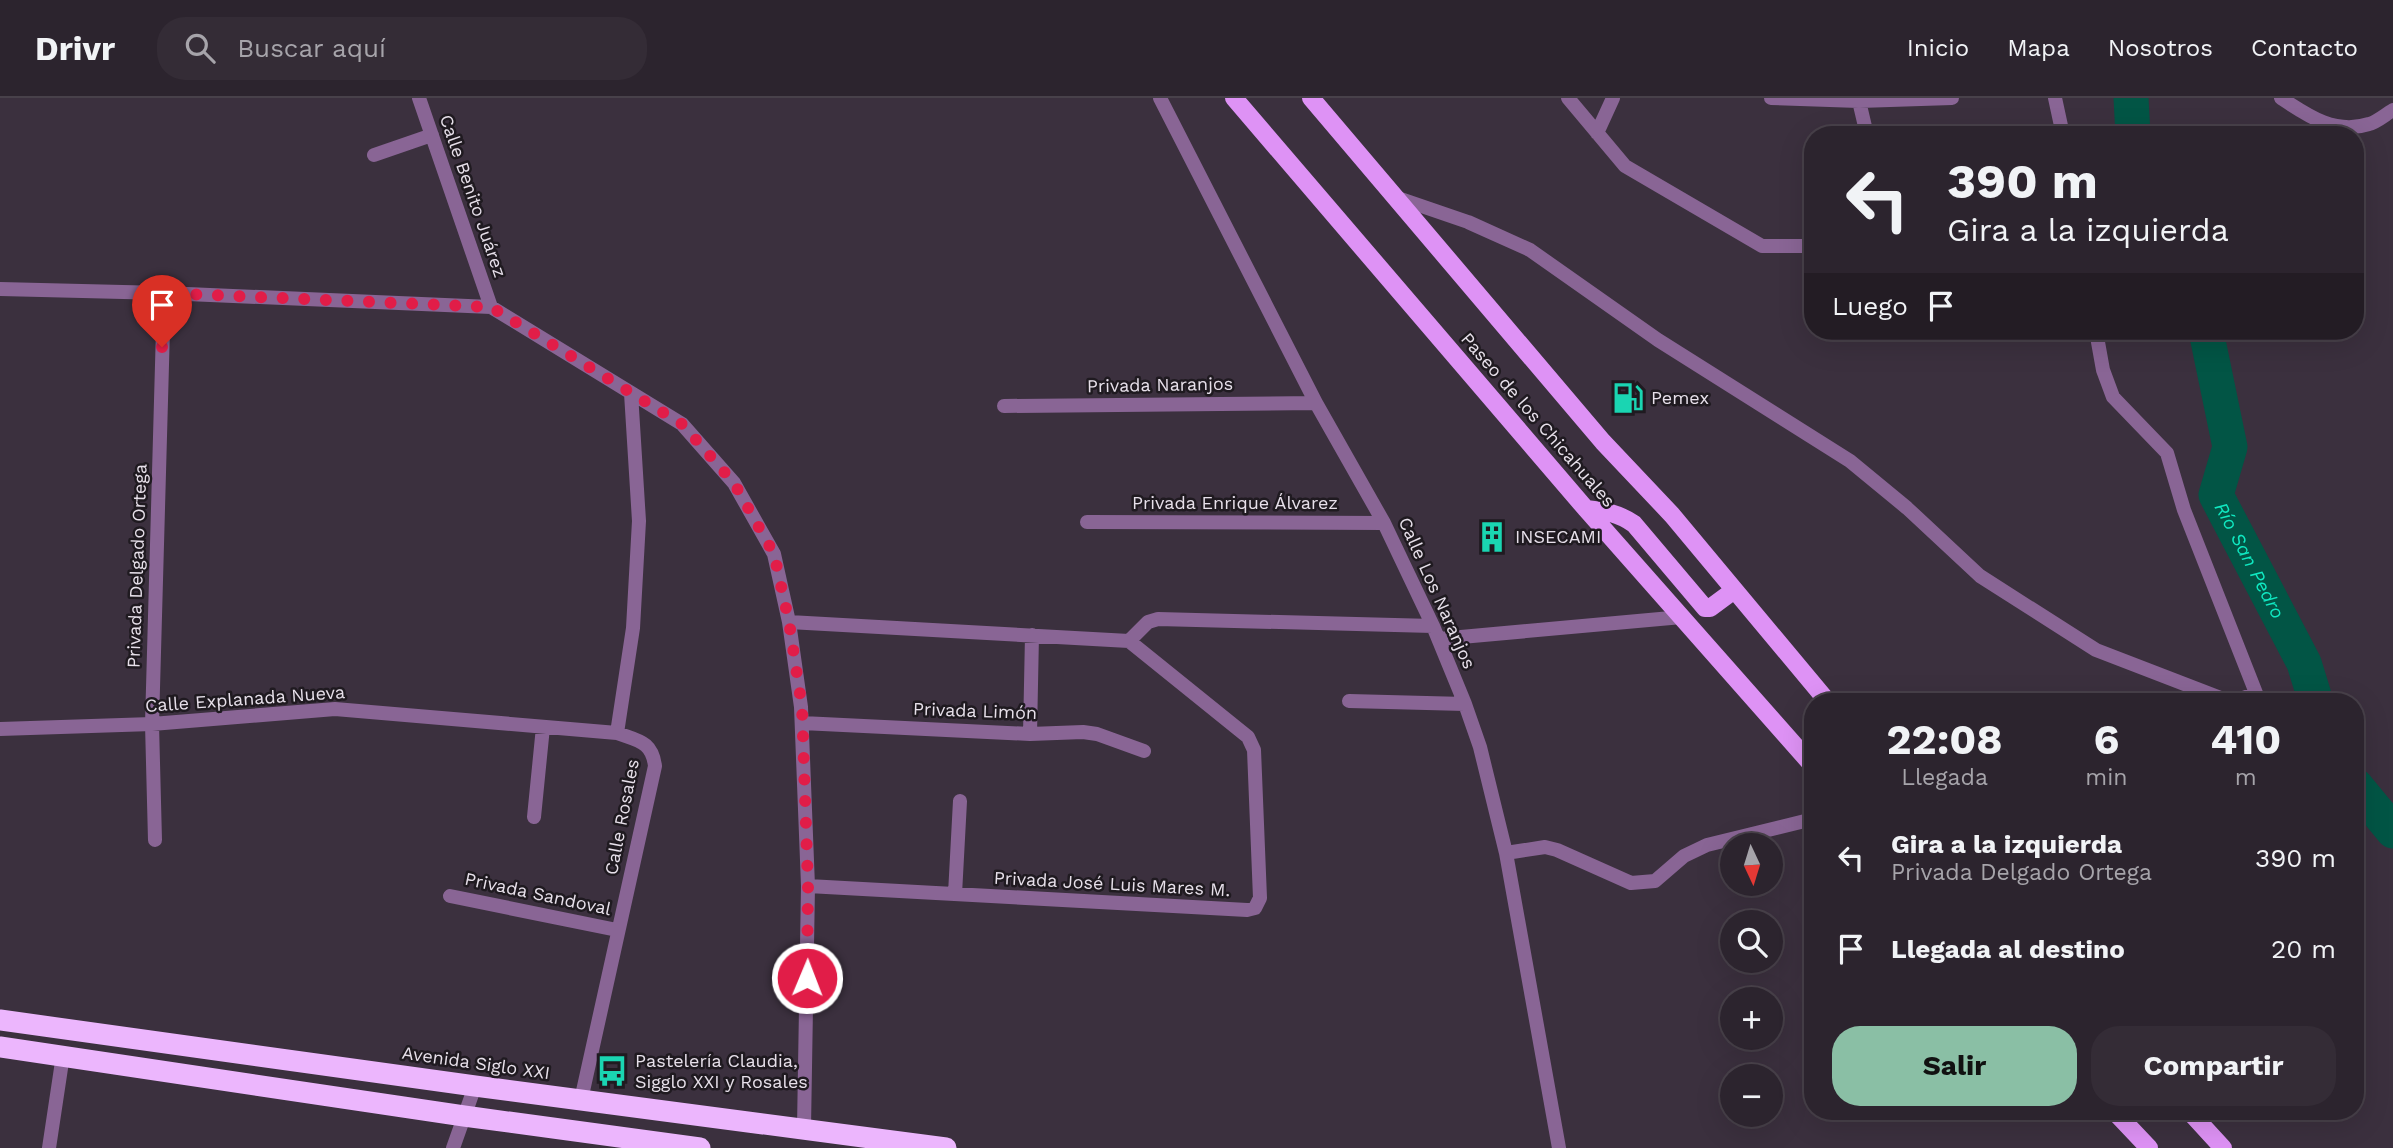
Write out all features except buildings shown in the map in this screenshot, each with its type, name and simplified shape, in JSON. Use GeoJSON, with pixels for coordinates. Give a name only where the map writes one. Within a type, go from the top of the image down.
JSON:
{"type":"FeatureCollection","features":[{"type":"Feature","properties":{"kind":"highway","name":"Avenida Siglo XXI"},"geometry":{"type":"LineString","coordinates":[[0,1020],[946,1148]]}},
{"type":"Feature","properties":{"kind":"highway"},"geometry":{"type":"LineString","coordinates":[[0,1047],[700,1148]]}},
{"type":"Feature","properties":{"kind":"main road","name":"Paseo de los Chicahuales"},"geometry":{"type":"LineString","coordinates":[[1234,98],[1586,509],[1804,756]]}},
{"type":"Feature","properties":{"kind":"main road","name":"Paseo de los Chicahuales"},"geometry":{"type":"LineString","coordinates":[[1311,98],[1602,442],[1672,515],[1820,693]]}},
{"type":"Feature","properties":{"kind":"main road"},"geometry":{"type":"LineString","coordinates":[[1586,509],[1609,511],[1634,524],[1705,608],[1710,608],[1733,591]]}},
{"type":"Feature","properties":{"kind":"main road"},"geometry":{"type":"LineString","coordinates":[[2122,1120],[2148,1148]]}},
{"type":"Feature","properties":{"kind":"main road"},"geometry":{"type":"LineString","coordinates":[[2197,1120],[2223,1148]]}},
{"type":"Feature","properties":{"kind":"street","name":"Calle Benito Juárez"},"geometry":{"type":"LineString","coordinates":[[419,98],[491,307]]}},
{"type":"Feature","properties":{"kind":"street","name":"Calle Los Naranjos"},"geometry":{"type":"LineString","coordinates":[[1160,98],[1316,403],[1384,523],[1436,632],[1465,704],[1480,747],[1506,853],[1559,1148]]}},
{"type":"Feature","properties":{"kind":"street"},"geometry":{"type":"LineString","coordinates":[[1568,98],[1625,166],[1762,246],[1804,246]]}},
{"type":"Feature","properties":{"kind":"street"},"geometry":{"type":"LineString","coordinates":[[1597,133],[1613,98]]}},
{"type":"Feature","properties":{"kind":"street"},"geometry":{"type":"LineString","coordinates":[[1771,98],[1859,101],[1952,98]]}},
{"type":"Feature","properties":{"kind":"street"},"geometry":{"type":"LineString","coordinates":[[2055,98],[2061,126]]}},
{"type":"Feature","properties":{"kind":"street"},"geometry":{"type":"LineString","coordinates":[[2281,98],[2309,117],[2330,126]]}},
{"type":"Feature","properties":{"kind":"street"},"geometry":{"type":"LineString","coordinates":[[1859,101],[1865,126]]}},
{"type":"Feature","properties":{"kind":"street"},"geometry":{"type":"LineString","coordinates":[[2352,126],[2369,124],[2393,110]]}},
{"type":"Feature","properties":{"kind":"street"},"geometry":{"type":"LineString","coordinates":[[374,155],[432,135]]}},
{"type":"Feature","properties":{"kind":"street"},"geometry":{"type":"LineString","coordinates":[[1398,198],[1468,222],[1530,250],[1658,340],[1850,461],[1907,508],[1980,576],[2096,650],[2208,693]]}},
{"type":"Feature","properties":{"kind":"street"},"geometry":{"type":"LineString","coordinates":[[0,289],[491,307],[682,424],[734,483],[774,554],[789,622],[802,723],[808,886],[804,1128]]}},
{"type":"Feature","properties":{"kind":"street","name":"Privada Delgado Ortega"},"geometry":{"type":"LineString","coordinates":[[155,840],[152,724],[164,293]]}},
{"type":"Feature","properties":{"kind":"street"},"geometry":{"type":"LineString","coordinates":[[2098,340],[2103,370],[2113,397],[2166,453],[2184,510],[2256,693]]}},
{"type":"Feature","properties":{"kind":"street","name":"Calle Rosales"},"geometry":{"type":"LineString","coordinates":[[580,1100],[655,766],[653,753],[648,745],[617,733],[633,628],[639,521],[631,393]]}},
{"type":"Feature","properties":{"kind":"street","name":"Privada Naranjos"},"geometry":{"type":"LineString","coordinates":[[1004,406],[1316,403]]}},
{"type":"Feature","properties":{"kind":"street","name":"Privada Enrique Álvarez"},"geometry":{"type":"LineString","coordinates":[[1087,522],[1384,523]]}},
{"type":"Feature","properties":{"kind":"street"},"geometry":{"type":"LineString","coordinates":[[789,622],[1129,641],[1148,622],[1158,619],[1436,632],[1682,617]]}},
{"type":"Feature","properties":{"kind":"street"},"geometry":{"type":"LineString","coordinates":[[1030,734],[1032,635]]}},
{"type":"Feature","properties":{"kind":"street","name":"Privada José Luis Mares M."},"geometry":{"type":"LineString","coordinates":[[808,886],[1247,911],[1255,908],[1260,898],[1254,750],[1248,737],[1129,641]]}},
{"type":"Feature","properties":{"kind":"street"},"geometry":{"type":"LineString","coordinates":[[1349,701],[1465,704]]}},
{"type":"Feature","properties":{"kind":"street","name":"Calle Explanada Nueva"},"geometry":{"type":"LineString","coordinates":[[0,729],[152,724],[335,709],[617,733]]}},
{"type":"Feature","properties":{"kind":"street","name":"Privada Limón"},"geometry":{"type":"LineString","coordinates":[[802,723],[1030,734],[1083,732],[1097,734],[1144,751]]}},
{"type":"Feature","properties":{"kind":"street"},"geometry":{"type":"LineString","coordinates":[[534,817],[543,727]]}},
{"type":"Feature","properties":{"kind":"street"},"geometry":{"type":"LineString","coordinates":[[955,894],[960,801]]}},
{"type":"Feature","properties":{"kind":"street"},"geometry":{"type":"LineString","coordinates":[[1506,853],[1545,848],[1558,850],[1631,883],[1655,881],[1684,856],[1707,845],[1804,821]]}},
{"type":"Feature","properties":{"kind":"street","name":"Privada Sandoval"},"geometry":{"type":"LineString","coordinates":[[450,896],[617,930]]}},
{"type":"Feature","properties":{"kind":"street"},"geometry":{"type":"LineString","coordinates":[[49,1148],[64,1055]]}},
{"type":"Feature","properties":{"kind":"street"},"geometry":{"type":"LineString","coordinates":[[453,1148],[475,1086]]}},
{"type":"Feature","properties":{"kind":"waterway","name":"Río San Pedro"},"geometry":{"type":"LineString","coordinates":[[2131,98],[2133,126]]}},
{"type":"Feature","properties":{"kind":"waterway","name":"Río San Pedro"},"geometry":{"type":"LineString","coordinates":[[2208,340],[2230,447],[2216,495],[2304,663],[2313,693]]}},
{"type":"Feature","properties":{"kind":"waterway","name":"Río San Pedro"},"geometry":{"type":"LineString","coordinates":[[2364,796],[2393,831]]}},
{"type":"Feature","properties":{"kind":"place","name":"Pemex"},"geometry":{"type":"Point","coordinates":[1628,398]}},
{"type":"Feature","properties":{"kind":"place","name":"INSECAMI"},"geometry":{"type":"Point","coordinates":[1492,537]}},
{"type":"Feature","properties":{"kind":"place","name":"Pastelería Claudia, Sigglo XXI y Rosales"},"geometry":{"type":"Point","coordinates":[612,1071]}},
{"type":"Feature","properties":{"kind":"route"},"geometry":{"type":"LineString","coordinates":[[162,347],[164,293],[491,307],[682,424],[734,483],[774,554],[789,622],[802,707],[808,886],[807,978]]}}]}
